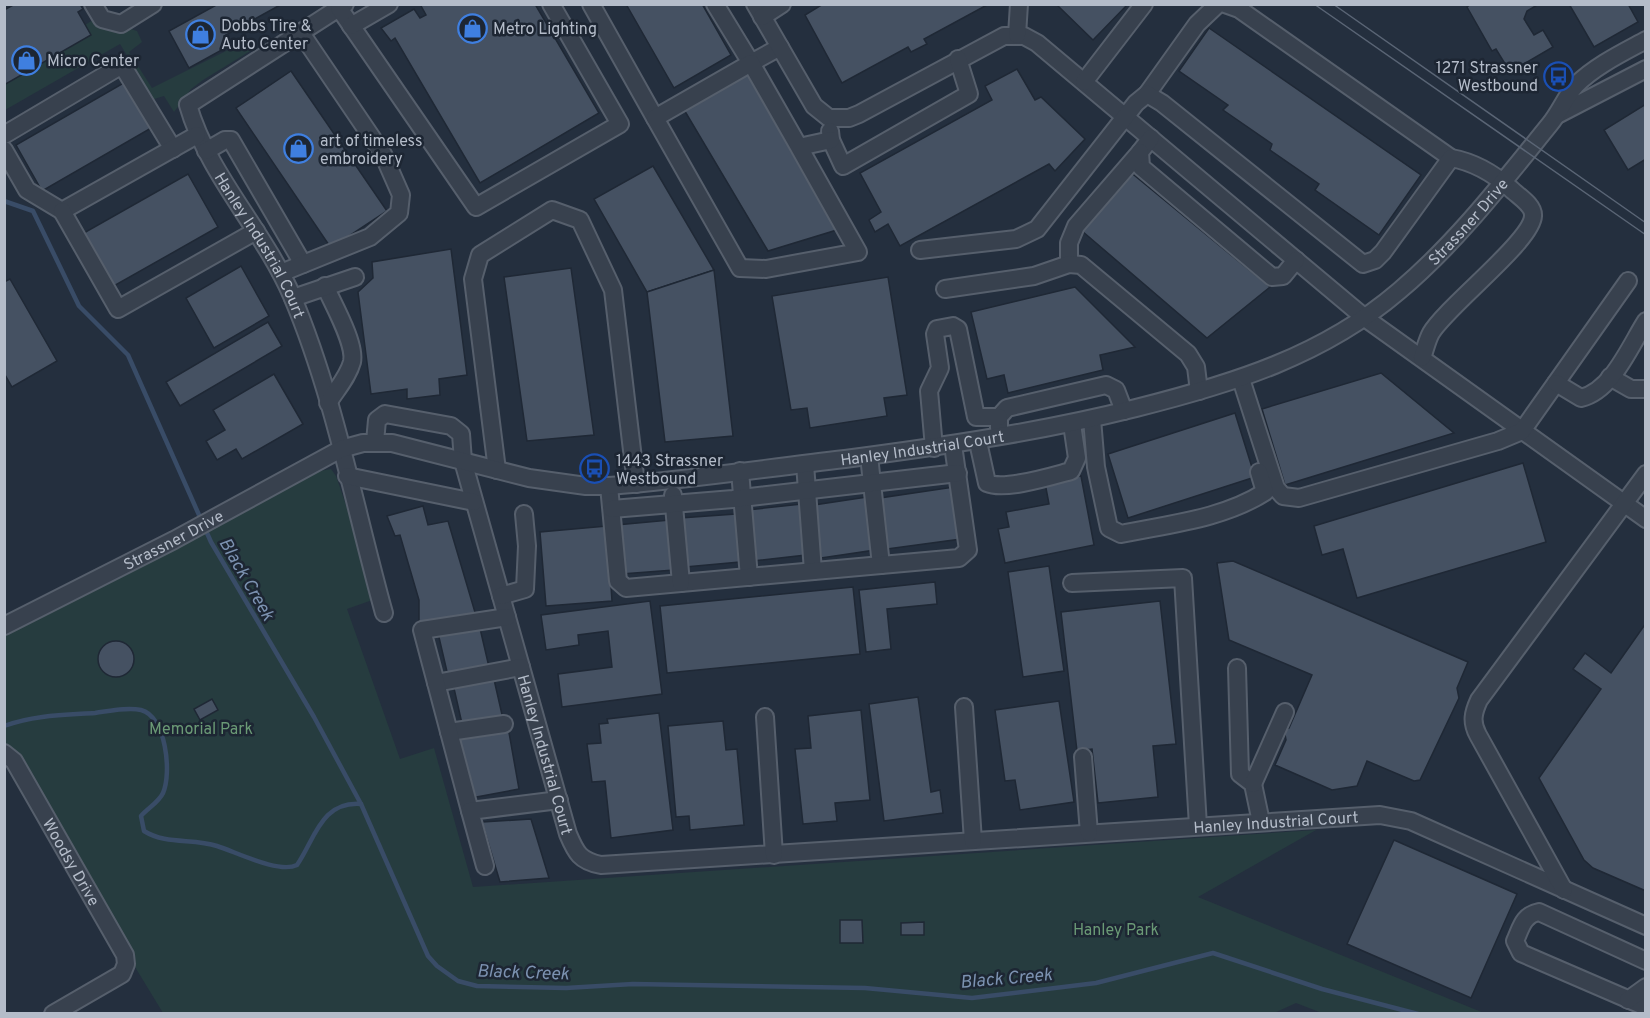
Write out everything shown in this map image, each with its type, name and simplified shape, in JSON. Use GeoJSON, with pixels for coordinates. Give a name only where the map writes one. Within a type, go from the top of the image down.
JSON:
{"type":"FeatureCollection","features":[{"type":"Feature","properties":{"kind":"street"},"geometry":{"type":"LineString","coordinates":[[93,4],[102,19],[121,24],[153,4]]}},
{"type":"Feature","properties":{"kind":"street"},"geometry":{"type":"LineString","coordinates":[[351,26],[389,4]]}},
{"type":"Feature","properties":{"kind":"street"},"geometry":{"type":"LineString","coordinates":[[342,6],[351,26],[476,207],[620,124],[551,4]]}},
{"type":"Feature","properties":{"kind":"street"},"geometry":{"type":"LineString","coordinates":[[591,4],[740,268],[766,269],[858,252],[715,4]]}},
{"type":"Feature","properties":{"kind":"street"},"geometry":{"type":"LineString","coordinates":[[782,4],[758,10],[814,106],[829,118],[849,118],[859,114],[993,39],[1017,35],[1037,43],[1365,318],[1646,519]]}},
{"type":"Feature","properties":{"kind":"street"},"geometry":{"type":"LineString","coordinates":[[1017,35],[1019,4]]}},
{"type":"Feature","properties":{"kind":"street"},"geometry":{"type":"LineString","coordinates":[[1084,82],[1144,4]]}},
{"type":"Feature","properties":{"kind":"street"},"geometry":{"type":"LineString","coordinates":[[920,250],[1016,239],[1037,229],[1136,103],[1147,94],[1197,24],[1218,4]]}},
{"type":"Feature","properties":{"kind":"street"},"geometry":{"type":"LineString","coordinates":[[1225,4],[1239,9],[1451,158],[1471,161],[1503,182],[1532,208],[1533,218],[1527,230],[1496,266],[1432,332],[1422,358]]}},
{"type":"Feature","properties":{"kind":"street","name":"Hanley Industrial Court"},"geometry":{"type":"LineString","coordinates":[[342,6],[188,105],[197,135],[281,273],[293,298],[309,338],[341,449],[375,442],[392,443],[559,484],[609,486],[934,448],[1000,438],[1092,419],[1237,380],[1303,355],[1365,318]]}},
{"type":"Feature","properties":{"kind":"street"},"geometry":{"type":"LineString","coordinates":[[281,273],[370,237],[399,213],[401,195],[383,154],[301,33]]}},
{"type":"Feature","properties":{"kind":"street","name":"Strassner Drive"},"geometry":{"type":"LineString","coordinates":[[1365,318],[1399,292],[1438,255],[1559,114],[1575,86],[1593,71],[1646,40]]}},
{"type":"Feature","properties":{"kind":"street"},"geometry":{"type":"LineString","coordinates":[[655,118],[780,47]]}},
{"type":"Feature","properties":{"kind":"street"},"geometry":{"type":"LineString","coordinates":[[829,118],[831,140],[843,166],[969,94],[958,59]]}},
{"type":"Feature","properties":{"kind":"street"},"geometry":{"type":"LineString","coordinates":[[4,135],[122,65],[173,149]]}},
{"type":"Feature","properties":{"kind":"street","name":"Strassner Drive"},"geometry":{"type":"LineString","coordinates":[[1559,114],[1646,69]]}},
{"type":"Feature","properties":{"kind":"street"},"geometry":{"type":"LineString","coordinates":[[1147,94],[1162,103],[1363,264],[1375,260],[1383,252],[1451,158]]}},
{"type":"Feature","properties":{"kind":"street"},"geometry":{"type":"LineString","coordinates":[[62,211],[197,135]]}},
{"type":"Feature","properties":{"kind":"street"},"geometry":{"type":"LineString","coordinates":[[1069,264],[1069,243],[1076,226],[1151,138]]}},
{"type":"Feature","properties":{"kind":"street"},"geometry":{"type":"LineString","coordinates":[[206,151],[225,140],[231,140],[303,264]]}},
{"type":"Feature","properties":{"kind":"street"},"geometry":{"type":"LineString","coordinates":[[799,147],[831,140]]}},
{"type":"Feature","properties":{"kind":"street"},"geometry":{"type":"LineString","coordinates":[[4,150],[27,190],[62,211],[118,309],[256,231]]}},
{"type":"Feature","properties":{"kind":"street"},"geometry":{"type":"LineString","coordinates":[[1140,152],[1141,167],[1272,277],[1283,276],[1296,260]]}},
{"type":"Feature","properties":{"kind":"street"},"geometry":{"type":"LineString","coordinates":[[497,470],[473,279],[480,255],[552,210],[580,220],[613,290],[636,484]]}},
{"type":"Feature","properties":{"kind":"street"},"geometry":{"type":"LineString","coordinates":[[945,289],[1034,276],[1069,264],[1081,265],[1188,354],[1196,368],[1199,391]]}},
{"type":"Feature","properties":{"kind":"street"},"geometry":{"type":"LineString","coordinates":[[293,298],[355,277]]}},
{"type":"Feature","properties":{"kind":"street"},"geometry":{"type":"LineString","coordinates":[[1237,380],[1276,488],[1283,496],[1292,499],[1498,441],[1522,430],[1628,281]]}},
{"type":"Feature","properties":{"kind":"street"},"geometry":{"type":"LineString","coordinates":[[325,286],[351,345],[353,359],[349,371],[328,403]]}},
{"type":"Feature","properties":{"kind":"street"},"geometry":{"type":"LineString","coordinates":[[1556,383],[1581,398],[1593,395],[1610,377],[1646,321]]}},
{"type":"Feature","properties":{"kind":"street"},"geometry":{"type":"LineString","coordinates":[[934,448],[929,391],[940,368],[934,334],[937,329],[953,326],[958,329],[976,417],[1003,413],[1106,385],[1116,390],[1124,411]]}},
{"type":"Feature","properties":{"kind":"street"},"geometry":{"type":"LineString","coordinates":[[1610,377],[1631,389],[1646,389]]}},
{"type":"Feature","properties":{"kind":"street"},"geometry":{"type":"LineString","coordinates":[[1092,419],[1096,467],[1109,528],[1121,534],[1231,510],[1265,492],[1237,380]]}},
{"type":"Feature","properties":{"kind":"street"},"geometry":{"type":"LineString","coordinates":[[1000,438],[1003,413]]}},
{"type":"Feature","properties":{"kind":"street"},"geometry":{"type":"LineString","coordinates":[[375,442],[377,420],[385,414],[451,426],[461,434],[463,461]]}},
{"type":"Feature","properties":{"kind":"street"},"geometry":{"type":"LineString","coordinates":[[978,442],[987,483],[993,486],[1010,484],[1071,471],[1077,458],[1072,423]]}},
{"type":"Feature","properties":{"kind":"street"},"geometry":{"type":"LineString","coordinates":[[609,486],[618,581],[620,586],[626,588],[959,558],[968,550],[954,445]]}},
{"type":"Feature","properties":{"kind":"street"},"geometry":{"type":"LineString","coordinates":[[341,449],[384,613]]}},
{"type":"Feature","properties":{"kind":"street","name":"Strassner Drive"},"geometry":{"type":"LineString","coordinates":[[4,626],[225,513],[341,449]]}},
{"type":"Feature","properties":{"kind":"street"},"geometry":{"type":"LineString","coordinates":[[868,456],[873,482],[881,565]]}},
{"type":"Feature","properties":{"kind":"street","name":"Hanley Industrial Court"},"geometry":{"type":"LineString","coordinates":[[463,461],[559,800],[578,856],[587,863],[601,865],[774,855],[1380,814],[1411,821],[1646,926]]}},
{"type":"Feature","properties":{"kind":"street"},"geometry":{"type":"LineString","coordinates":[[805,464],[813,571]]}},
{"type":"Feature","properties":{"kind":"street"},"geometry":{"type":"LineString","coordinates":[[740,471],[749,577]]}},
{"type":"Feature","properties":{"kind":"street"},"geometry":{"type":"LineString","coordinates":[[612,509],[742,498],[958,473]]}},
{"type":"Feature","properties":{"kind":"street"},"geometry":{"type":"LineString","coordinates":[[347,476],[474,502]]}},
{"type":"Feature","properties":{"kind":"street"},"geometry":{"type":"LineString","coordinates":[[1564,890],[1478,735],[1473,719],[1479,700],[1645,476]]}},
{"type":"Feature","properties":{"kind":"street"},"geometry":{"type":"LineString","coordinates":[[671,480],[681,583]]}},
{"type":"Feature","properties":{"kind":"street"},"geometry":{"type":"LineString","coordinates":[[501,596],[525,589],[527,546],[524,514]]}},
{"type":"Feature","properties":{"kind":"street"},"geometry":{"type":"LineString","coordinates":[[1072,584],[1183,578],[1198,826]]}},
{"type":"Feature","properties":{"kind":"street"},"geometry":{"type":"LineString","coordinates":[[485,866],[422,630],[507,617]]}},
{"type":"Feature","properties":{"kind":"street"},"geometry":{"type":"LineString","coordinates":[[436,683],[521,667]]}},
{"type":"Feature","properties":{"kind":"street"},"geometry":{"type":"LineString","coordinates":[[1237,669],[1240,774],[1253,784]]}},
{"type":"Feature","properties":{"kind":"street"},"geometry":{"type":"LineString","coordinates":[[964,707],[973,841]]}},
{"type":"Feature","properties":{"kind":"street"},"geometry":{"type":"LineString","coordinates":[[1261,822],[1253,784],[1285,712]]}},
{"type":"Feature","properties":{"kind":"street"},"geometry":{"type":"LineString","coordinates":[[765,717],[774,855]]}},
{"type":"Feature","properties":{"kind":"street"},"geometry":{"type":"LineString","coordinates":[[449,732],[504,724]]}},
{"type":"Feature","properties":{"kind":"street","name":"Woodsy Drive"},"geometry":{"type":"LineString","coordinates":[[9,757],[123,947],[126,964],[122,974],[53,1014]]}},
{"type":"Feature","properties":{"kind":"street"},"geometry":{"type":"LineString","coordinates":[[1083,758],[1089,833]]}},
{"type":"Feature","properties":{"kind":"street"},"geometry":{"type":"LineString","coordinates":[[470,811],[559,800]]}},
{"type":"Feature","properties":{"kind":"street"},"geometry":{"type":"LineString","coordinates":[[1646,961],[1539,912],[1530,914],[1524,919],[1515,941],[1521,953],[1646,1007]]}},
{"type":"Feature","properties":{"kind":"street"},"geometry":{"type":"LineString","coordinates":[[1628,999],[1646,987]]}},
{"type":"Feature","properties":{"kind":"green space"},"geometry":{"type":"Polygon","coordinates":[[[93,20],[109,31],[128,28],[137,31],[142,42],[129,52],[152,88],[228,50],[241,38],[248,39],[256,45],[255,48],[191,89],[174,112],[164,96],[154,99],[120,44],[5,110],[4,85],[91,35],[85,25],[93,20]]]}},
{"type":"Feature","properties":{"kind":"green space"},"geometry":{"type":"Polygon","coordinates":[[[331,469],[336,476],[378,598],[347,609],[400,759],[434,748],[473,887],[1316,830],[1198,897],[1484,1013],[1322,1013],[1296,1003],[1272,1014],[163,1013],[5,753],[5,626],[233,508],[320,471],[331,469]]]}},
{"type":"Feature","properties":{"kind":"building","name":"Micro Center"},"geometry":{"type":"Polygon","coordinates":[[[15,4],[80,4],[83,9],[78,12],[91,35],[4,85],[4,10],[15,4]]]}},
{"type":"Feature","properties":{"kind":"building","name":"Dobbs Tire & Auto Center"},"geometry":{"type":"Polygon","coordinates":[[[218,4],[282,4],[224,36],[229,46],[189,68],[169,31],[218,4]]]}},
{"type":"Feature","properties":{"kind":"building"},"geometry":{"type":"Polygon","coordinates":[[[420,4],[535,4],[599,113],[480,183],[395,38],[391,41],[381,28],[414,9],[420,18],[426,15],[420,4]]]}},
{"type":"Feature","properties":{"kind":"building"},"geometry":{"type":"Polygon","coordinates":[[[626,4],[702,4],[731,55],[674,88],[626,4]]]}},
{"type":"Feature","properties":{"kind":"building"},"geometry":{"type":"Polygon","coordinates":[[[823,4],[987,5],[924,39],[927,44],[911,52],[908,47],[842,83],[805,15],[823,4]]]}},
{"type":"Feature","properties":{"kind":"building"},"geometry":{"type":"Polygon","coordinates":[[[1056,4],[1128,4],[1093,40],[1056,4]]]}},
{"type":"Feature","properties":{"kind":"building"},"geometry":{"type":"Polygon","coordinates":[[[1471,4],[1539,4],[1527,11],[1524,19],[1534,35],[1543,30],[1553,47],[1510,72],[1496,49],[1492,51],[1467,7],[1471,4]]]}},
{"type":"Feature","properties":{"kind":"building"},"geometry":{"type":"Polygon","coordinates":[[[1569,4],[1628,4],[1638,22],[1594,47],[1569,4]]]}},
{"type":"Feature","properties":{"kind":"building"},"geometry":{"type":"Polygon","coordinates":[[[1209,28],[1421,175],[1379,235],[1315,190],[1319,184],[1270,150],[1272,144],[1223,110],[1228,105],[1179,71],[1209,28]]]}},
{"type":"Feature","properties":{"kind":"building"},"geometry":{"type":"Polygon","coordinates":[[[1017,69],[1035,100],[1041,97],[1085,139],[1055,171],[1049,164],[900,246],[888,224],[875,232],[869,220],[881,212],[860,173],[992,100],[985,86],[1017,69]]]}},
{"type":"Feature","properties":{"kind":"building"},"geometry":{"type":"Polygon","coordinates":[[[749,70],[840,229],[768,251],[683,108],[749,70]]]}},
{"type":"Feature","properties":{"kind":"building"},"geometry":{"type":"Polygon","coordinates":[[[291,71],[387,211],[331,248],[236,108],[291,71]]]}},
{"type":"Feature","properties":{"kind":"building"},"geometry":{"type":"Polygon","coordinates":[[[127,81],[153,127],[42,191],[16,145],[127,81]]]}},
{"type":"Feature","properties":{"kind":"building"},"geometry":{"type":"Polygon","coordinates":[[[1646,104],[1646,159],[1628,170],[1604,130],[1646,104]]]}},
{"type":"Feature","properties":{"kind":"building"},"geometry":{"type":"Polygon","coordinates":[[[653,166],[714,270],[647,292],[594,199],[653,166]]]}},
{"type":"Feature","properties":{"kind":"building"},"geometry":{"type":"Polygon","coordinates":[[[1129,171],[1270,287],[1207,338],[1082,231],[1129,171]]]}},
{"type":"Feature","properties":{"kind":"building"},"geometry":{"type":"Polygon","coordinates":[[[188,174],[218,227],[112,287],[82,234],[188,174]]]}},
{"type":"Feature","properties":{"kind":"building"},"geometry":{"type":"Polygon","coordinates":[[[451,249],[467,375],[439,379],[440,395],[407,399],[407,389],[371,394],[358,292],[373,278],[372,262],[451,249]]]}},
{"type":"Feature","properties":{"kind":"building"},"geometry":{"type":"Polygon","coordinates":[[[241,266],[269,316],[214,348],[186,298],[241,266]]]}},
{"type":"Feature","properties":{"kind":"building"},"geometry":{"type":"Polygon","coordinates":[[[571,268],[594,435],[527,441],[504,277],[571,268]]]}},
{"type":"Feature","properties":{"kind":"building"},"geometry":{"type":"Polygon","coordinates":[[[714,270],[733,436],[665,442],[647,292],[714,270]]]}},
{"type":"Feature","properties":{"kind":"building"},"geometry":{"type":"Polygon","coordinates":[[[888,277],[907,395],[884,398],[887,416],[810,428],[807,408],[791,410],[772,296],[888,277]]]}},
{"type":"Feature","properties":{"kind":"building"},"geometry":{"type":"Polygon","coordinates":[[[10,279],[57,361],[12,387],[4,373],[4,282],[10,279]]]}},
{"type":"Feature","properties":{"kind":"building"},"geometry":{"type":"Polygon","coordinates":[[[1075,287],[1135,347],[1100,355],[1103,370],[1008,393],[1004,375],[987,379],[971,312],[1075,287]]]}},
{"type":"Feature","properties":{"kind":"building"},"geometry":{"type":"Polygon","coordinates":[[[268,322],[282,346],[180,406],[166,382],[268,322]]]}},
{"type":"Feature","properties":{"kind":"building"},"geometry":{"type":"Polygon","coordinates":[[[1381,373],[1454,433],[1285,485],[1262,409],[1381,373]]]}},
{"type":"Feature","properties":{"kind":"building"},"geometry":{"type":"Polygon","coordinates":[[[274,374],[303,424],[242,459],[236,449],[217,460],[206,441],[225,430],[213,410],[274,374]]]}},
{"type":"Feature","properties":{"kind":"building"},"geometry":{"type":"Polygon","coordinates":[[[1235,413],[1255,477],[1128,518],[1108,454],[1235,413]]]}},
{"type":"Feature","properties":{"kind":"building"},"geometry":{"type":"Polygon","coordinates":[[[1523,463],[1546,542],[1357,598],[1343,549],[1322,555],[1314,526],[1523,463]]]}},
{"type":"Feature","properties":{"kind":"building"},"geometry":{"type":"Polygon","coordinates":[[[1081,476],[1094,545],[1005,563],[998,529],[1009,527],[1006,512],[1049,504],[1045,483],[1081,476]]]}},
{"type":"Feature","properties":{"kind":"building"},"geometry":{"type":"Polygon","coordinates":[[[954,487],[961,539],[887,549],[880,498],[954,487]]]}},
{"type":"Feature","properties":{"kind":"building"},"geometry":{"type":"Polygon","coordinates":[[[867,497],[875,550],[821,558],[814,505],[867,497]]]}},
{"type":"Feature","properties":{"kind":"building"},"geometry":{"type":"Polygon","coordinates":[[[802,504],[806,555],[752,561],[747,510],[802,504]]]}},
{"type":"Feature","properties":{"kind":"building"},"geometry":{"type":"Polygon","coordinates":[[[423,506],[428,525],[448,521],[477,619],[419,623],[419,600],[400,535],[395,536],[387,516],[423,506]]]}},
{"type":"Feature","properties":{"kind":"building"},"geometry":{"type":"Polygon","coordinates":[[[736,514],[740,562],[685,567],[680,518],[736,514]]]}},
{"type":"Feature","properties":{"kind":"building"},"geometry":{"type":"Polygon","coordinates":[[[670,520],[674,570],[621,574],[616,525],[670,520]]]}},
{"type":"Feature","properties":{"kind":"building"},"geometry":{"type":"Polygon","coordinates":[[[607,526],[612,601],[546,606],[540,532],[607,526]]]}},
{"type":"Feature","properties":{"kind":"building"},"geometry":{"type":"Polygon","coordinates":[[[1233,561],[1468,662],[1457,688],[1459,698],[1420,780],[1414,781],[1367,761],[1357,786],[1332,790],[1275,765],[1286,740],[1284,729],[1289,728],[1312,675],[1229,640],[1217,563],[1233,561]]]}},
{"type":"Feature","properties":{"kind":"building"},"geometry":{"type":"Polygon","coordinates":[[[1049,566],[1064,671],[1023,677],[1008,572],[1049,566]]]}},
{"type":"Feature","properties":{"kind":"building"},"geometry":{"type":"Polygon","coordinates":[[[935,582],[937,604],[887,609],[891,649],[866,652],[859,590],[935,582]]]}},
{"type":"Feature","properties":{"kind":"building"},"geometry":{"type":"Polygon","coordinates":[[[853,587],[860,654],[667,673],[660,606],[853,587]]]}},
{"type":"Feature","properties":{"kind":"building"},"geometry":{"type":"Polygon","coordinates":[[[650,601],[662,694],[562,707],[558,674],[612,667],[608,631],[578,635],[579,645],[546,650],[541,615],[650,601]]]}},
{"type":"Feature","properties":{"kind":"building"},"geometry":{"type":"Polygon","coordinates":[[[1160,601],[1176,744],[1153,746],[1158,797],[1098,803],[1092,749],[1077,751],[1061,612],[1160,601]]]}},
{"type":"Feature","properties":{"kind":"building"},"geometry":{"type":"Polygon","coordinates":[[[1646,623],[1646,891],[1593,868],[1584,860],[1539,778],[1601,689],[1573,669],[1585,653],[1611,673],[1646,623]]]}},
{"type":"Feature","properties":{"kind":"building"},"geometry":{"type":"Polygon","coordinates":[[[479,624],[489,667],[448,676],[438,633],[479,624]]]}},
{"type":"Feature","properties":{"kind":"building"},"geometry":{"type":"Polygon","coordinates":[[[116,641],[129,646],[134,659],[129,672],[116,677],[103,672],[98,659],[103,646],[116,641]]]}},
{"type":"Feature","properties":{"kind":"building"},"geometry":{"type":"Polygon","coordinates":[[[493,675],[503,719],[463,728],[453,684],[493,675]]]}},
{"type":"Feature","properties":{"kind":"building"},"geometry":{"type":"Polygon","coordinates":[[[918,697],[931,792],[940,790],[943,813],[884,821],[869,704],[918,697]]]}},
{"type":"Feature","properties":{"kind":"building"},"geometry":{"type":"Polygon","coordinates":[[[212,699],[218,710],[200,720],[194,709],[212,699]]]}},
{"type":"Feature","properties":{"kind":"building"},"geometry":{"type":"Polygon","coordinates":[[[1059,701],[1074,802],[1020,810],[1015,780],[1005,781],[995,710],[1059,701]]]}},
{"type":"Feature","properties":{"kind":"building"},"geometry":{"type":"Polygon","coordinates":[[[861,710],[870,800],[835,803],[837,821],[803,824],[795,749],[811,748],[808,716],[861,710]]]}},
{"type":"Feature","properties":{"kind":"building"},"geometry":{"type":"Polygon","coordinates":[[[659,713],[673,830],[611,838],[605,781],[592,782],[587,744],[601,743],[599,724],[608,723],[607,719],[659,713]]]}},
{"type":"Feature","properties":{"kind":"building"},"geometry":{"type":"Polygon","coordinates":[[[723,721],[726,750],[737,749],[744,825],[690,830],[689,816],[676,817],[668,726],[723,721]]]}},
{"type":"Feature","properties":{"kind":"building"},"geometry":{"type":"Polygon","coordinates":[[[508,727],[519,789],[471,798],[459,735],[508,727]]]}},
{"type":"Feature","properties":{"kind":"building"},"geometry":{"type":"Polygon","coordinates":[[[531,819],[549,878],[500,882],[482,822],[531,819]]]}},
{"type":"Feature","properties":{"kind":"building"},"geometry":{"type":"Polygon","coordinates":[[[1394,840],[1517,894],[1471,998],[1347,944],[1394,840]]]}},
{"type":"Feature","properties":{"kind":"building"},"geometry":{"type":"Polygon","coordinates":[[[840,920],[862,920],[863,943],[840,943],[840,920]]]}},
{"type":"Feature","properties":{"kind":"building"},"geometry":{"type":"Polygon","coordinates":[[[924,922],[924,935],[901,935],[901,923],[924,922]]]}},
{"type":"Feature","properties":{"kind":"waterway","name":"Black Creek"},"geometry":{"type":"LineString","coordinates":[[4,201],[33,211],[79,306],[128,355],[211,542],[314,717],[361,804],[428,956],[437,966],[458,981],[477,986],[566,988],[633,984],[865,988],[972,998],[1096,983],[1213,953],[1322,989],[1418,1014]]}},
{"type":"Feature","properties":{"kind":"waterway"},"geometry":{"type":"LineString","coordinates":[[4,726],[49,716],[124,709],[136,709],[149,714],[156,723],[165,746],[167,772],[163,793],[141,816],[144,831],[170,840],[217,846],[269,865],[280,867],[297,865],[328,815],[348,805],[361,804]]}},
{"type":"Feature","properties":{"kind":"tram line"},"geometry":{"type":"LineString","coordinates":[[1314,4],[1646,235]]}},
{"type":"Feature","properties":{"kind":"tram line"},"geometry":{"type":"LineString","coordinates":[[1333,4],[1646,223]]}},
{"type":"Feature","properties":{"kind":"place","name":"Metro Lighting"},"geometry":{"type":"Point","coordinates":[472,28]}},
{"type":"Feature","properties":{"kind":"place","name":"Dobbs Tire & Auto Center"},"geometry":{"type":"Point","coordinates":[200,34]}},
{"type":"Feature","properties":{"kind":"place","name":"Micro Center"},"geometry":{"type":"Point","coordinates":[26,60]}},
{"type":"Feature","properties":{"kind":"place","name":"1271 Strassner Westbound"},"geometry":{"type":"Point","coordinates":[1559,76]}},
{"type":"Feature","properties":{"kind":"place","name":"art of timeless embroidery"},"geometry":{"type":"Point","coordinates":[299,149]}},
{"type":"Feature","properties":{"kind":"place","name":"1443 Strassner Westbound"},"geometry":{"type":"Point","coordinates":[595,469]}},
{"type":"Feature","properties":{"kind":"park label","name":"Memorial Park"},"geometry":{"type":"Point","coordinates":[201,728]}},
{"type":"Feature","properties":{"kind":"park label","name":"Hanley Park"},"geometry":{"type":"Point","coordinates":[1116,929]}}]}
